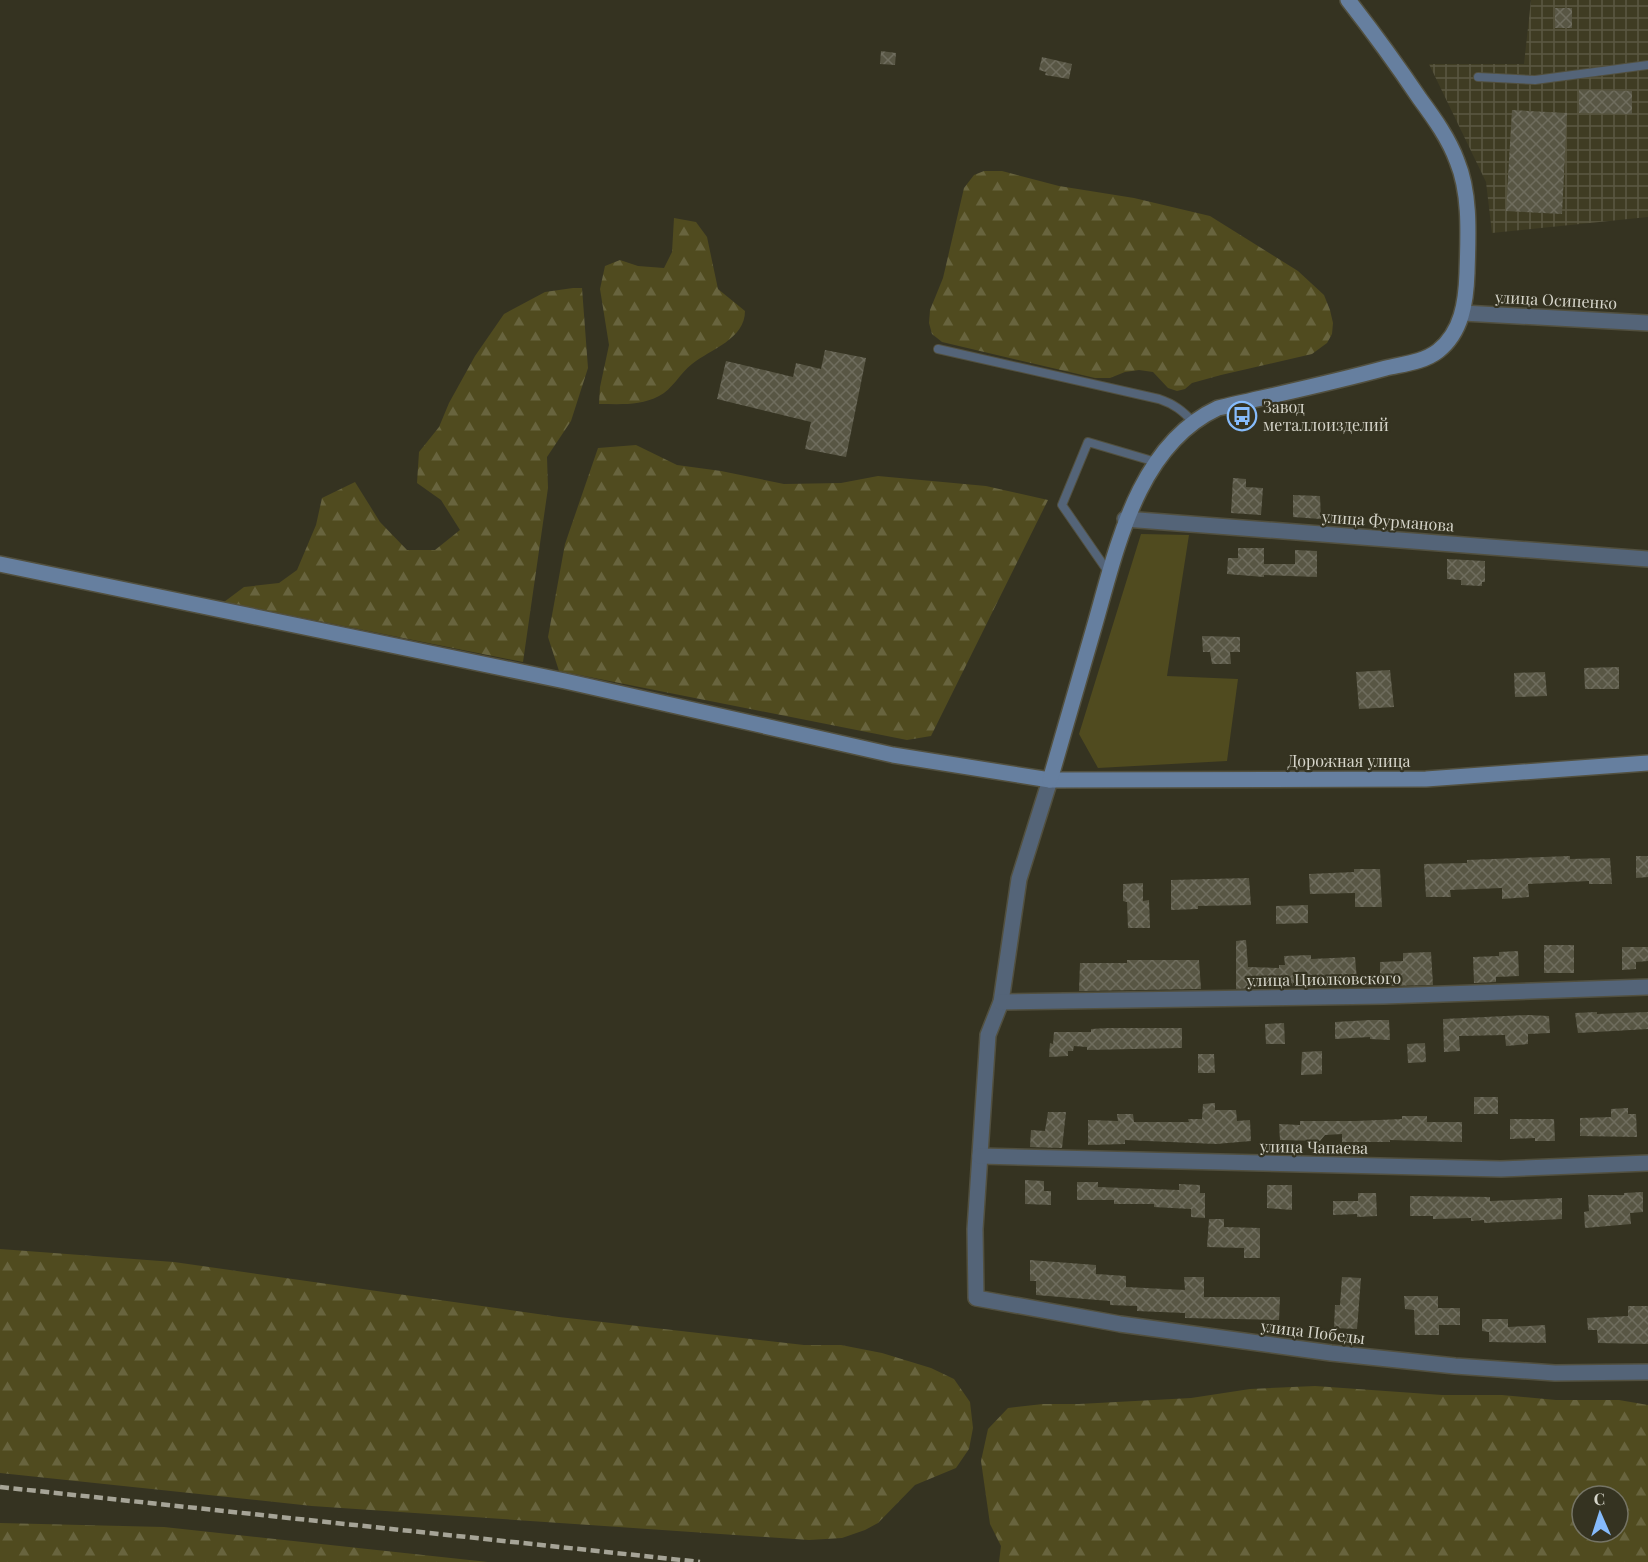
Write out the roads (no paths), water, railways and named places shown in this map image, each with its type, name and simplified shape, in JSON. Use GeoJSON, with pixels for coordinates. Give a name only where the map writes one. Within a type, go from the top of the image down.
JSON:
{"type":"FeatureCollection","features":[{"type":"Feature","properties":{"kind":"main road"},"geometry":{"type":"LineString","coordinates":[[1050,780],[1125,519],[1156,462],[1178,436],[1199,417],[1218,408],[1420,360],[1437,352],[1449,340],[1463,313],[1467,222],[1465,190],[1458,162],[1449,142],[1428,111],[1385,48],[1348,0]]}},
{"type":"Feature","properties":{"kind":"main road","name":"Дорожная улица"},"geometry":{"type":"LineString","coordinates":[[0,564],[565,681],[893,755],[1050,780],[1426,779],[1648,763]]}},
{"type":"Feature","properties":{"kind":"street","name":"улица Осипенко"},"geometry":{"type":"LineString","coordinates":[[1463,313],[1648,323]]}},
{"type":"Feature","properties":{"kind":"street","name":"улица Фурманова"},"geometry":{"type":"LineString","coordinates":[[1125,519],[1648,559]]}},
{"type":"Feature","properties":{"kind":"street"},"geometry":{"type":"LineString","coordinates":[[980,1156],[988,1035],[1001,1002],[1019,879],[1050,780]]}},
{"type":"Feature","properties":{"kind":"street","name":"улица Циолковского"},"geometry":{"type":"LineString","coordinates":[[1001,1002],[1384,996],[1648,987]]}},
{"type":"Feature","properties":{"kind":"street","name":"улица Чапаева"},"geometry":{"type":"LineString","coordinates":[[980,1156],[1501,1169],[1648,1163]]}},
{"type":"Feature","properties":{"kind":"street","name":"улица Победы"},"geometry":{"type":"LineString","coordinates":[[980,1156],[975,1229],[976,1298],[1120,1324],[1354,1355],[1455,1366],[1555,1373],[1648,1372]]}},
{"type":"Feature","properties":{"kind":"lane"},"geometry":{"type":"LineString","coordinates":[[1478,76],[1535,80],[1648,65]]}},
{"type":"Feature","properties":{"kind":"lane"},"geometry":{"type":"LineString","coordinates":[[938,349],[1159,399],[1171,403],[1193,422]]}},
{"type":"Feature","properties":{"kind":"lane"},"geometry":{"type":"LineString","coordinates":[[1110,574],[1062,505],[1088,442],[1156,462]]}},
{"type":"Feature","properties":{"kind":"railway"},"geometry":{"type":"LineString","coordinates":[[0,1487],[700,1562]]}},
{"type":"Feature","properties":{"kind":"place","name":"Завод металлоизделий"},"geometry":{"type":"Point","coordinates":[1242,416]}}]}
